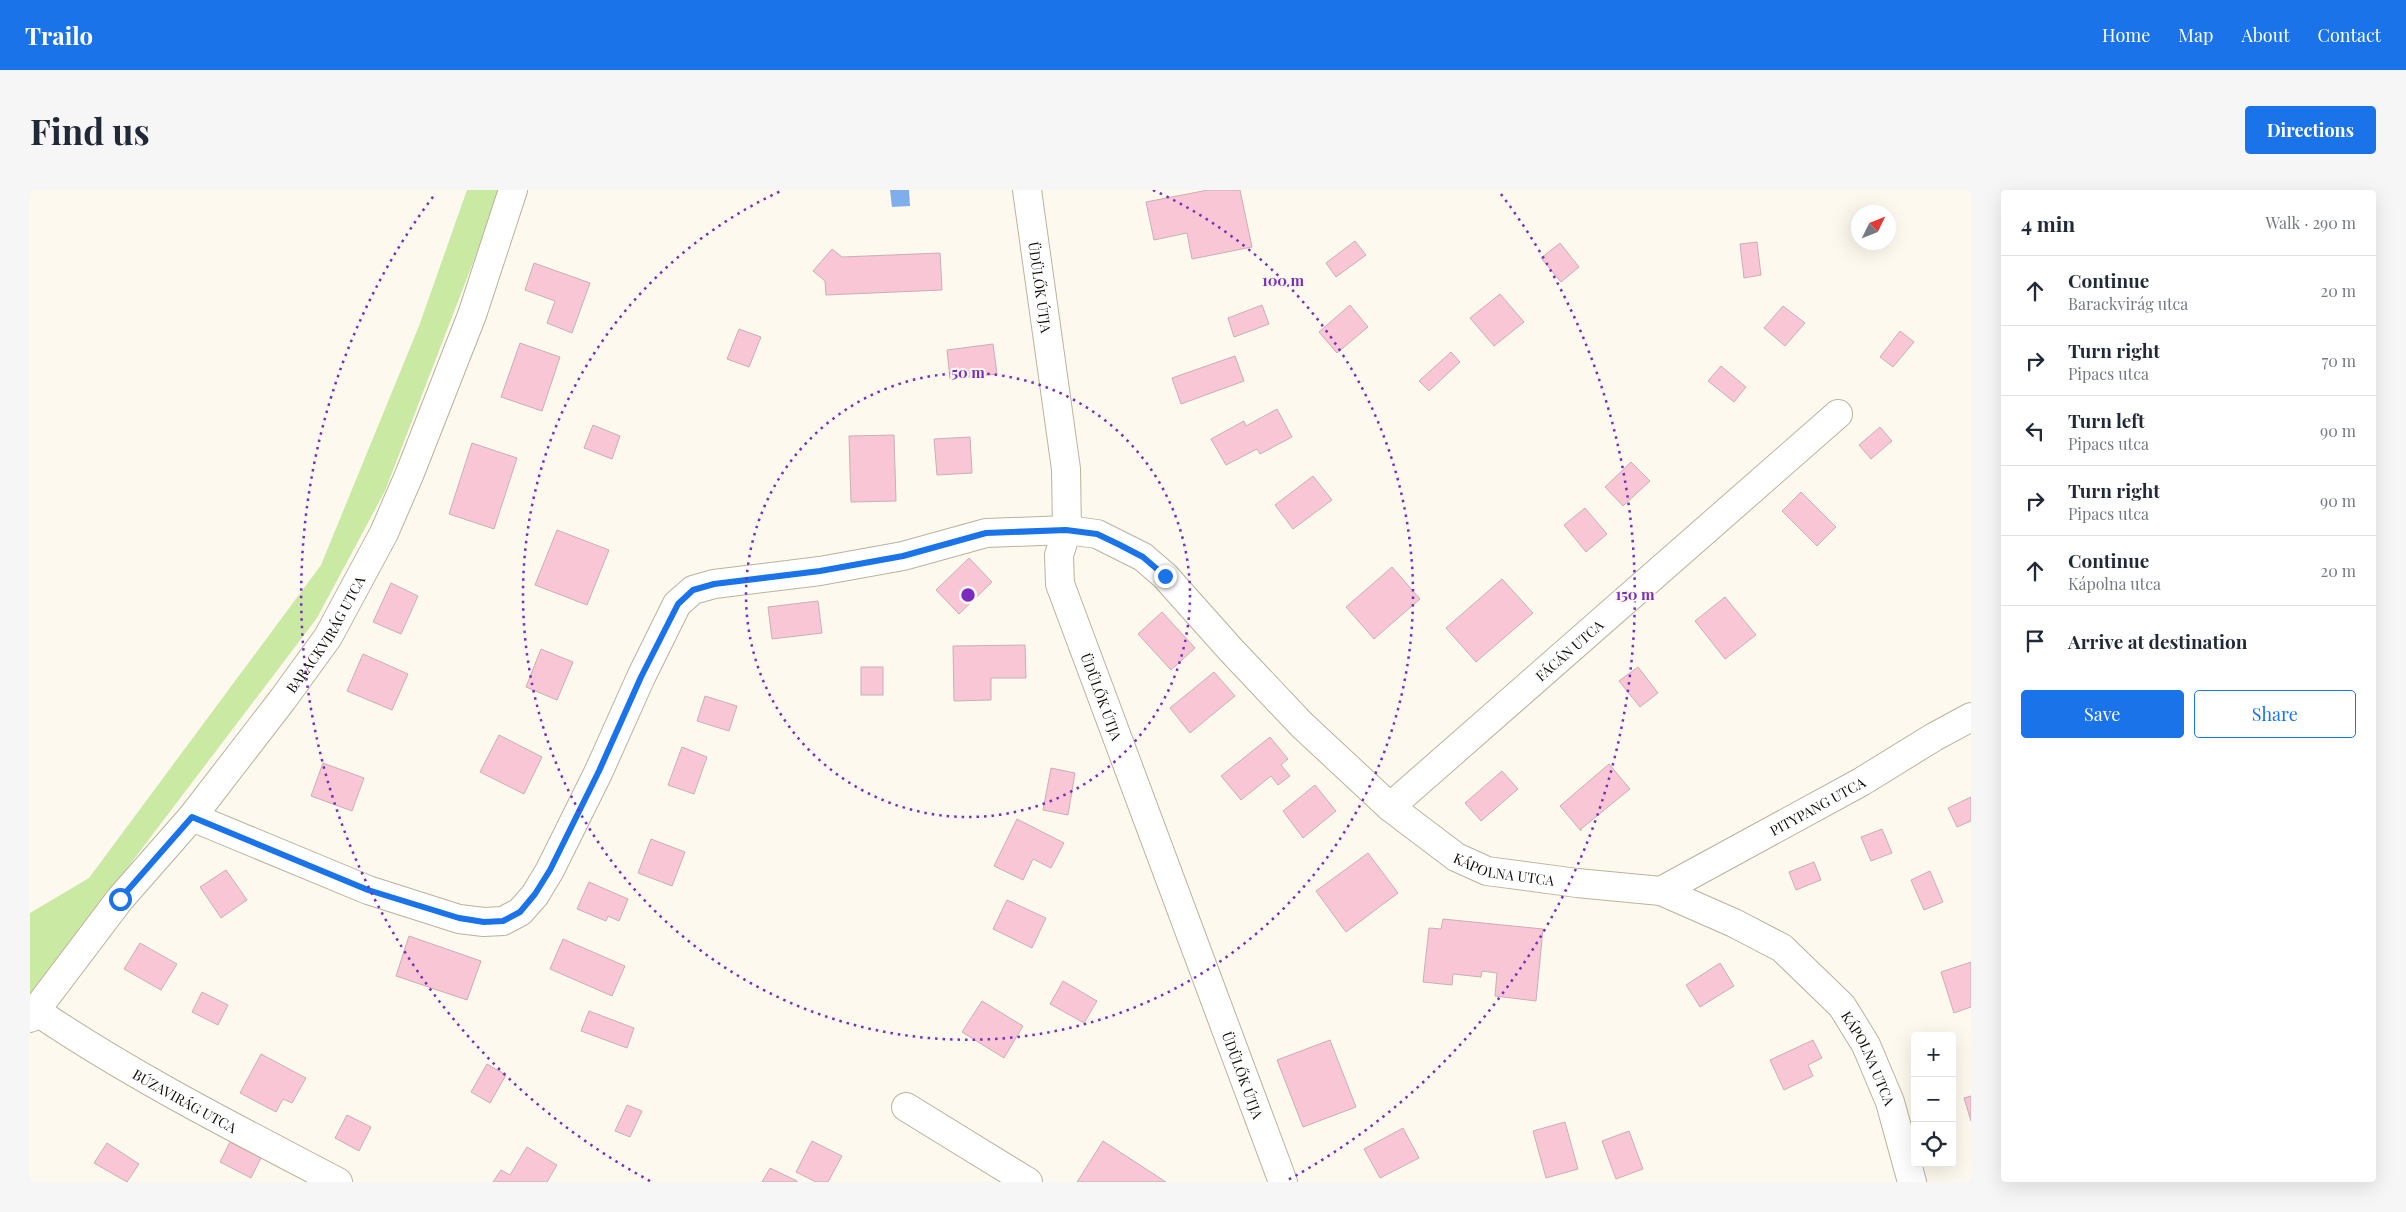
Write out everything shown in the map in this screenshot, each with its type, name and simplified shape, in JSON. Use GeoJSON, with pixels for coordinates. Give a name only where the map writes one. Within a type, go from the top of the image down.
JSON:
{"type":"FeatureCollection","features":[{"type":"Feature","properties":{"kind":"street","name":"BARACKVIRÁG UTCA"},"geometry":{"type":"LineString","coordinates":[[33,1014],[120,899],[192,817],[284,699],[328,637],[358,586],[410,473],[472,315],[513,190]]}},
{"type":"Feature","properties":{"kind":"street","name":"ÜDÜLŐK ÚTJA"},"geometry":{"type":"LineString","coordinates":[[1026,190],[1066,470],[1066,530],[1059,555],[1060,584],[1282,1182]]}},
{"type":"Feature","properties":{"kind":"street","name":"FÁCÁN UTCA"},"geometry":{"type":"LineString","coordinates":[[1390,807],[1838,414]]}},
{"type":"Feature","properties":{"kind":"street","name":"KÁPOLNA UTCA"},"geometry":{"type":"LineString","coordinates":[[192,817],[368,890],[459,918],[484,922],[503,921],[520,912],[535,894],[550,870],[599,771],[669,620],[678,604],[693,590],[714,584],[820,571],[903,556],[986,533],[1066,530],[1097,534],[1143,557],[1165,576],[1231,650],[1302,725],[1390,807],[1456,857],[1487,871],[1577,883],[1661,891],[1782,948],[1842,1006],[1866,1045],[1890,1102],[1912,1182]]}},
{"type":"Feature","properties":{"kind":"street","name":"PITYPANG UTCA"},"geometry":{"type":"LineString","coordinates":[[1661,891],[1861,782],[1934,737],[1971,717]]}},
{"type":"Feature","properties":{"kind":"street","name":"BÚZAVIRÁG UTCA"},"geometry":{"type":"LineString","coordinates":[[33,1014],[322,1179]]}},
{"type":"Feature","properties":{"kind":"street"},"geometry":{"type":"LineString","coordinates":[[906,1107],[1028,1182]]}},
{"type":"Feature","properties":{"kind":"green space"},"geometry":{"type":"Polygon","coordinates":[[[467,190],[501,190],[385,491],[317,618],[30,996],[30,913],[89,878],[321,565],[419,326],[467,190]]]}},
{"type":"Feature","properties":{"kind":"water"},"geometry":{"type":"Polygon","coordinates":[[[890,190],[909,190],[910,206],[892,207],[890,190]]]}},
{"type":"Feature","properties":{"kind":"building"},"geometry":{"type":"Polygon","coordinates":[[[1208,190],[1240,190],[1252,247],[1192,259],[1187,233],[1154,240],[1146,202],[1208,190]]]}},
{"type":"Feature","properties":{"kind":"building"},"geometry":{"type":"Polygon","coordinates":[[[1355,241],[1366,255],[1336,277],[1326,263],[1355,241]]]}},
{"type":"Feature","properties":{"kind":"building"},"geometry":{"type":"Polygon","coordinates":[[[1757,242],[1761,275],[1744,278],[1740,244],[1757,242]]]}},
{"type":"Feature","properties":{"kind":"building"},"geometry":{"type":"Polygon","coordinates":[[[1560,243],[1579,267],[1561,282],[1541,258],[1560,243]]]}},
{"type":"Feature","properties":{"kind":"building"},"geometry":{"type":"Polygon","coordinates":[[[832,249],[842,257],[940,253],[942,290],[826,295],[825,281],[813,271],[832,249]]]}},
{"type":"Feature","properties":{"kind":"building"},"geometry":{"type":"Polygon","coordinates":[[[534,263],[590,283],[572,333],[547,323],[555,301],[525,290],[534,263]]]}},
{"type":"Feature","properties":{"kind":"building"},"geometry":{"type":"Polygon","coordinates":[[[1500,294],[1524,322],[1494,346],[1470,318],[1500,294]]]}},
{"type":"Feature","properties":{"kind":"building"},"geometry":{"type":"Polygon","coordinates":[[[1262,305],[1269,324],[1234,337],[1228,318],[1262,305]]]}},
{"type":"Feature","properties":{"kind":"building"},"geometry":{"type":"Polygon","coordinates":[[[1350,305],[1368,327],[1337,353],[1319,332],[1350,305]]]}},
{"type":"Feature","properties":{"kind":"building"},"geometry":{"type":"Polygon","coordinates":[[[1783,306],[1805,323],[1785,346],[1764,328],[1783,306]]]}},
{"type":"Feature","properties":{"kind":"building"},"geometry":{"type":"Polygon","coordinates":[[[739,329],[761,337],[749,367],[727,359],[739,329]]]}},
{"type":"Feature","properties":{"kind":"building"},"geometry":{"type":"Polygon","coordinates":[[[1900,331],[1914,342],[1893,367],[1880,357],[1900,331]]]}},
{"type":"Feature","properties":{"kind":"building"},"geometry":{"type":"Polygon","coordinates":[[[520,343],[560,357],[542,411],[501,397],[520,343]]]}},
{"type":"Feature","properties":{"kind":"building"},"geometry":{"type":"Polygon","coordinates":[[[993,344],[997,374],[950,379],[947,350],[993,344]]]}},
{"type":"Feature","properties":{"kind":"building"},"geometry":{"type":"Polygon","coordinates":[[[1451,352],[1460,362],[1429,391],[1419,381],[1451,352]]]}},
{"type":"Feature","properties":{"kind":"building"},"geometry":{"type":"Polygon","coordinates":[[[1235,356],[1244,381],[1181,404],[1172,378],[1235,356]]]}},
{"type":"Feature","properties":{"kind":"building"},"geometry":{"type":"Polygon","coordinates":[[[1721,366],[1746,387],[1734,402],[1708,381],[1721,366]]]}},
{"type":"Feature","properties":{"kind":"building"},"geometry":{"type":"Polygon","coordinates":[[[1277,409],[1292,437],[1260,454],[1257,449],[1226,465],[1211,439],[1244,421],[1246,426],[1277,409]]]}},
{"type":"Feature","properties":{"kind":"building"},"geometry":{"type":"Polygon","coordinates":[[[593,425],[620,436],[612,459],[584,448],[593,425]]]}},
{"type":"Feature","properties":{"kind":"building"},"geometry":{"type":"Polygon","coordinates":[[[1880,427],[1892,441],[1871,459],[1859,445],[1880,427]]]}},
{"type":"Feature","properties":{"kind":"building"},"geometry":{"type":"Polygon","coordinates":[[[894,435],[896,501],[851,502],[849,436],[894,435]]]}},
{"type":"Feature","properties":{"kind":"building"},"geometry":{"type":"Polygon","coordinates":[[[970,437],[972,473],[937,475],[934,439],[970,437]]]}},
{"type":"Feature","properties":{"kind":"building"},"geometry":{"type":"Polygon","coordinates":[[[472,443],[517,458],[494,529],[449,514],[472,443]]]}},
{"type":"Feature","properties":{"kind":"building"},"geometry":{"type":"Polygon","coordinates":[[[1631,462],[1650,481],[1623,506],[1605,487],[1631,462]]]}},
{"type":"Feature","properties":{"kind":"building"},"geometry":{"type":"Polygon","coordinates":[[[1313,476],[1332,500],[1293,529],[1275,505],[1313,476]]]}},
{"type":"Feature","properties":{"kind":"building"},"geometry":{"type":"Polygon","coordinates":[[[1801,492],[1836,527],[1817,546],[1782,511],[1801,492]]]}},
{"type":"Feature","properties":{"kind":"building"},"geometry":{"type":"Polygon","coordinates":[[[1585,508],[1607,534],[1586,552],[1564,525],[1585,508]]]}},
{"type":"Feature","properties":{"kind":"building"},"geometry":{"type":"Polygon","coordinates":[[[557,530],[609,550],[587,605],[535,585],[557,530]]]}},
{"type":"Feature","properties":{"kind":"building"},"geometry":{"type":"Polygon","coordinates":[[[969,558],[992,582],[959,614],[936,590],[969,558]]]}},
{"type":"Feature","properties":{"kind":"building"},"geometry":{"type":"Polygon","coordinates":[[[1392,567],[1420,599],[1374,639],[1346,607],[1392,567]]]}},
{"type":"Feature","properties":{"kind":"building"},"geometry":{"type":"Polygon","coordinates":[[[1502,579],[1533,613],[1476,662],[1446,628],[1502,579]]]}},
{"type":"Feature","properties":{"kind":"building"},"geometry":{"type":"Polygon","coordinates":[[[391,583],[418,596],[401,634],[373,622],[391,583]]]}},
{"type":"Feature","properties":{"kind":"building"},"geometry":{"type":"Polygon","coordinates":[[[1725,597],[1756,635],[1725,659],[1695,621],[1725,597]]]}},
{"type":"Feature","properties":{"kind":"building"},"geometry":{"type":"Polygon","coordinates":[[[818,601],[822,633],[772,639],[768,607],[818,601]]]}},
{"type":"Feature","properties":{"kind":"building"},"geometry":{"type":"Polygon","coordinates":[[[1162,612],[1195,648],[1171,670],[1138,634],[1162,612]]]}},
{"type":"Feature","properties":{"kind":"building"},"geometry":{"type":"Polygon","coordinates":[[[1025,645],[1026,678],[991,678],[991,700],[954,701],[953,646],[1025,645]]]}},
{"type":"Feature","properties":{"kind":"building"},"geometry":{"type":"Polygon","coordinates":[[[541,649],[573,662],[557,700],[526,687],[541,649]]]}},
{"type":"Feature","properties":{"kind":"building"},"geometry":{"type":"Polygon","coordinates":[[[363,654],[408,674],[392,710],[347,691],[363,654]]]}},
{"type":"Feature","properties":{"kind":"building"},"geometry":{"type":"Polygon","coordinates":[[[861,667],[883,667],[883,695],[861,695],[861,667]]]}},
{"type":"Feature","properties":{"kind":"building"},"geometry":{"type":"Polygon","coordinates":[[[1638,667],[1658,693],[1640,707],[1619,681],[1638,667]]]}},
{"type":"Feature","properties":{"kind":"building"},"geometry":{"type":"Polygon","coordinates":[[[1214,672],[1235,696],[1190,733],[1170,708],[1214,672]]]}},
{"type":"Feature","properties":{"kind":"building"},"geometry":{"type":"Polygon","coordinates":[[[705,696],[737,706],[729,731],[697,721],[705,696]]]}},
{"type":"Feature","properties":{"kind":"building"},"geometry":{"type":"Polygon","coordinates":[[[499,735],[542,757],[524,794],[480,772],[499,735]]]}},
{"type":"Feature","properties":{"kind":"building"},"geometry":{"type":"Polygon","coordinates":[[[1270,737],[1288,759],[1281,765],[1290,776],[1278,785],[1271,776],[1241,800],[1221,776],[1270,737]]]}},
{"type":"Feature","properties":{"kind":"building"},"geometry":{"type":"Polygon","coordinates":[[[682,747],[707,757],[694,794],[668,785],[682,747]]]}},
{"type":"Feature","properties":{"kind":"building"},"geometry":{"type":"Polygon","coordinates":[[[323,763],[364,778],[352,811],[311,796],[323,763]]]}},
{"type":"Feature","properties":{"kind":"building"},"geometry":{"type":"Polygon","coordinates":[[[1609,764],[1630,789],[1581,829],[1581,831],[1560,806],[1609,764]]]}},
{"type":"Feature","properties":{"kind":"building"},"geometry":{"type":"Polygon","coordinates":[[[1051,768],[1075,773],[1068,815],[1043,810],[1051,768]]]}},
{"type":"Feature","properties":{"kind":"building"},"geometry":{"type":"Polygon","coordinates":[[[1502,771],[1518,789],[1481,821],[1465,803],[1502,771]]]}},
{"type":"Feature","properties":{"kind":"building"},"geometry":{"type":"Polygon","coordinates":[[[1315,785],[1336,811],[1303,838],[1283,811],[1315,785]]]}},
{"type":"Feature","properties":{"kind":"building"},"geometry":{"type":"Polygon","coordinates":[[[1971,797],[1971,821],[1957,827],[1948,808],[1971,797]]]}},
{"type":"Feature","properties":{"kind":"building"},"geometry":{"type":"Polygon","coordinates":[[[1017,819],[1064,843],[1051,868],[1033,859],[1023,880],[994,866],[1017,819]]]}},
{"type":"Feature","properties":{"kind":"building"},"geometry":{"type":"Polygon","coordinates":[[[1882,829],[1892,853],[1871,861],[1861,837],[1882,829]]]}},
{"type":"Feature","properties":{"kind":"building"},"geometry":{"type":"Polygon","coordinates":[[[651,839],[685,852],[672,886],[638,873],[651,839]]]}},
{"type":"Feature","properties":{"kind":"building"},"geometry":{"type":"Polygon","coordinates":[[[1368,853],[1398,893],[1346,932],[1316,891],[1368,853]]]}},
{"type":"Feature","properties":{"kind":"building"},"geometry":{"type":"Polygon","coordinates":[[[1814,862],[1821,880],[1796,890],[1789,872],[1814,862]]]}},
{"type":"Feature","properties":{"kind":"building"},"geometry":{"type":"Polygon","coordinates":[[[226,870],[247,900],[221,918],[200,887],[226,870]]]}},
{"type":"Feature","properties":{"kind":"building"},"geometry":{"type":"Polygon","coordinates":[[[1930,871],[1943,902],[1924,910],[1911,880],[1930,871]]]}},
{"type":"Feature","properties":{"kind":"building"},"geometry":{"type":"Polygon","coordinates":[[[589,882],[628,899],[619,921],[608,916],[606,921],[577,909],[589,882]]]}},
{"type":"Feature","properties":{"kind":"building"},"geometry":{"type":"Polygon","coordinates":[[[1007,900],[1046,918],[1032,948],[993,929],[1007,900]]]}},
{"type":"Feature","properties":{"kind":"building"},"geometry":{"type":"Polygon","coordinates":[[[1443,919],[1543,929],[1536,1001],[1495,996],[1497,973],[1482,971],[1481,977],[1453,974],[1452,985],[1423,982],[1429,928],[1441,929],[1443,919]]]}},
{"type":"Feature","properties":{"kind":"building"},"geometry":{"type":"Polygon","coordinates":[[[409,936],[481,961],[467,1000],[396,976],[409,936]]]}},
{"type":"Feature","properties":{"kind":"building"},"geometry":{"type":"Polygon","coordinates":[[[563,939],[625,966],[612,996],[550,969],[563,939]]]}},
{"type":"Feature","properties":{"kind":"building"},"geometry":{"type":"Polygon","coordinates":[[[140,943],[177,964],[161,990],[124,969],[140,943]]]}},
{"type":"Feature","properties":{"kind":"building"},"geometry":{"type":"Polygon","coordinates":[[[1971,962],[1971,1007],[1954,1013],[1941,972],[1971,962]]]}},
{"type":"Feature","properties":{"kind":"building"},"geometry":{"type":"Polygon","coordinates":[[[1720,963],[1734,986],[1700,1007],[1686,985],[1720,963]]]}},
{"type":"Feature","properties":{"kind":"building"},"geometry":{"type":"Polygon","coordinates":[[[1063,981],[1097,1001],[1084,1023],[1050,1004],[1063,981]]]}},
{"type":"Feature","properties":{"kind":"building"},"geometry":{"type":"Polygon","coordinates":[[[202,992],[228,1005],[218,1025],[192,1012],[202,992]]]}},
{"type":"Feature","properties":{"kind":"building"},"geometry":{"type":"Polygon","coordinates":[[[982,1001],[1023,1026],[1004,1058],[962,1032],[982,1001]]]}},
{"type":"Feature","properties":{"kind":"building"},"geometry":{"type":"Polygon","coordinates":[[[589,1011],[634,1028],[627,1048],[581,1031],[589,1011]]]}},
{"type":"Feature","properties":{"kind":"building"},"geometry":{"type":"Polygon","coordinates":[[[1330,1040],[1356,1107],[1303,1127],[1277,1060],[1330,1040]]]}},
{"type":"Feature","properties":{"kind":"building"},"geometry":{"type":"Polygon","coordinates":[[[1813,1040],[1822,1058],[1808,1065],[1813,1076],[1784,1090],[1770,1060],[1813,1040]]]}},
{"type":"Feature","properties":{"kind":"building"},"geometry":{"type":"Polygon","coordinates":[[[261,1054],[306,1078],[292,1103],[283,1099],[276,1112],[240,1093],[261,1054]]]}},
{"type":"Feature","properties":{"kind":"building"},"geometry":{"type":"Polygon","coordinates":[[[487,1064],[506,1075],[490,1103],[471,1092],[487,1064]]]}},
{"type":"Feature","properties":{"kind":"building"},"geometry":{"type":"Polygon","coordinates":[[[1971,1096],[1971,1121],[1964,1098],[1971,1096]]]}},
{"type":"Feature","properties":{"kind":"building"},"geometry":{"type":"Polygon","coordinates":[[[627,1105],[642,1111],[630,1137],[615,1131],[627,1105]]]}},
{"type":"Feature","properties":{"kind":"building"},"geometry":{"type":"Polygon","coordinates":[[[347,1115],[371,1127],[359,1151],[335,1138],[347,1115]]]}},
{"type":"Feature","properties":{"kind":"building"},"geometry":{"type":"Polygon","coordinates":[[[1565,1122],[1578,1169],[1546,1178],[1533,1131],[1565,1122]]]}},
{"type":"Feature","properties":{"kind":"building"},"geometry":{"type":"Polygon","coordinates":[[[1403,1128],[1419,1158],[1380,1178],[1364,1149],[1403,1128]]]}},
{"type":"Feature","properties":{"kind":"building"},"geometry":{"type":"Polygon","coordinates":[[[1629,1131],[1643,1169],[1616,1179],[1602,1141],[1629,1131]]]}},
{"type":"Feature","properties":{"kind":"building"},"geometry":{"type":"Polygon","coordinates":[[[812,1141],[842,1156],[828,1182],[816,1182],[796,1172],[812,1141]]]}},
{"type":"Feature","properties":{"kind":"building"},"geometry":{"type":"Polygon","coordinates":[[[1103,1141],[1166,1182],[1077,1182],[1103,1141]]]}},
{"type":"Feature","properties":{"kind":"building"},"geometry":{"type":"Polygon","coordinates":[[[230,1142],[261,1158],[251,1178],[220,1162],[230,1142]]]}},
{"type":"Feature","properties":{"kind":"building"},"geometry":{"type":"Polygon","coordinates":[[[107,1143],[139,1164],[127,1182],[94,1163],[107,1143]]]}},
{"type":"Feature","properties":{"kind":"building"},"geometry":{"type":"Polygon","coordinates":[[[527,1147],[557,1165],[547,1182],[493,1182],[501,1170],[510,1175],[527,1147]]]}},
{"type":"Feature","properties":{"kind":"building"},"geometry":{"type":"Polygon","coordinates":[[[770,1168],[797,1181],[797,1182],[762,1182],[770,1168]]]}},
{"type":"Feature","properties":{"kind":"route"},"geometry":{"type":"LineString","coordinates":[[120,899],[192,817],[368,890],[459,918],[484,922],[503,921],[520,912],[535,894],[550,870],[599,771],[641,677],[678,604],[693,590],[714,584],[820,571],[903,556],[986,533],[1066,530],[1097,534],[1143,557],[1165,576]]}}]}
